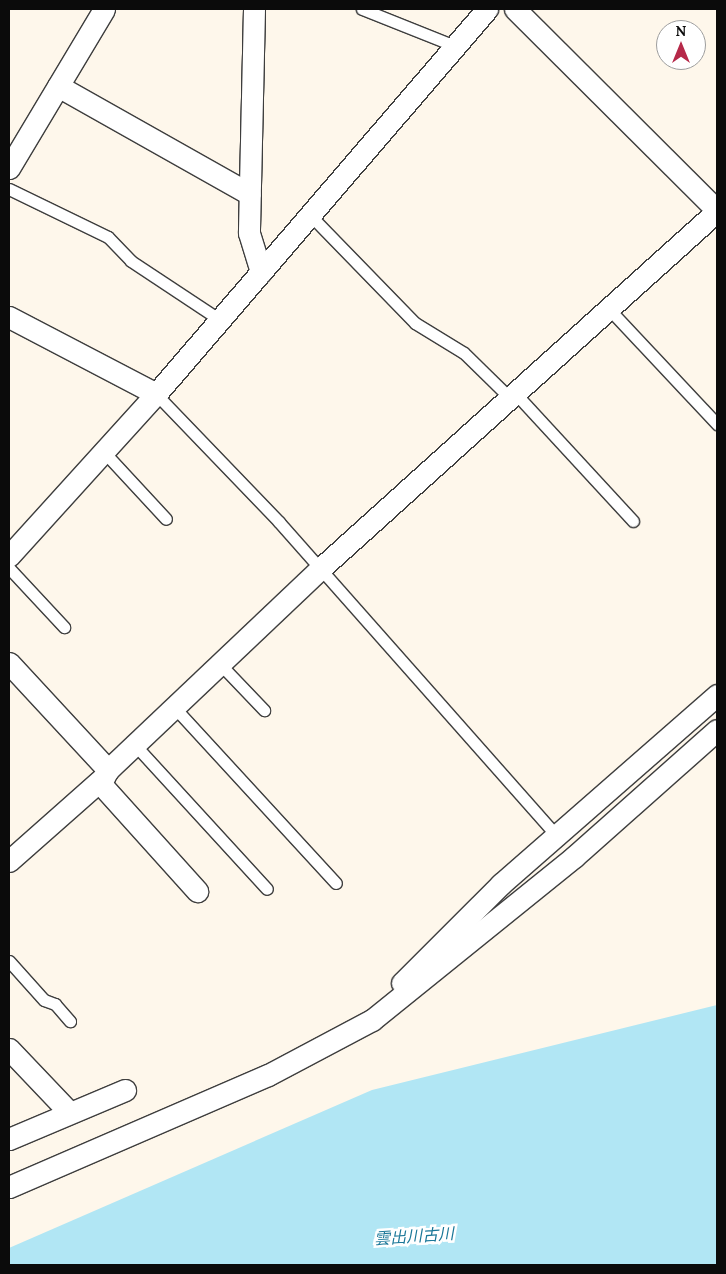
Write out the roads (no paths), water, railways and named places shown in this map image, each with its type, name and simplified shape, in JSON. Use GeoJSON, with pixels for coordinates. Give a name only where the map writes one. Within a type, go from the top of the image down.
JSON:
{"type":"FeatureCollection","features":[{"type":"Feature","properties":{"kind":"street"},"geometry":{"type":"LineString","coordinates":[[9,168],[15,146],[58,86],[104,9]]}},
{"type":"Feature","properties":{"kind":"street"},"geometry":{"type":"LineString","coordinates":[[254,9],[249,233],[261,272]]}},
{"type":"Feature","properties":{"kind":"street"},"geometry":{"type":"LineString","coordinates":[[9,556],[156,394],[486,9]]}},
{"type":"Feature","properties":{"kind":"street"},"geometry":{"type":"LineString","coordinates":[[9,861],[103,776],[320,569],[717,210],[515,9]]}},
{"type":"Feature","properties":{"kind":"street"},"geometry":{"type":"LineString","coordinates":[[58,86],[250,194]]}},
{"type":"Feature","properties":{"kind":"street"},"geometry":{"type":"LineString","coordinates":[[9,317],[156,394]]}},
{"type":"Feature","properties":{"kind":"street"},"geometry":{"type":"LineString","coordinates":[[9,663],[197,890]]}},
{"type":"Feature","properties":{"kind":"street"},"geometry":{"type":"LineString","coordinates":[[391,1006],[400,984],[501,884],[558,837],[717,695]]}},
{"type":"Feature","properties":{"kind":"street"},"geometry":{"type":"LineString","coordinates":[[9,1187],[276,1072],[324,1049],[391,1006],[574,857],[717,730]]}},
{"type":"Feature","properties":{"kind":"street"},"geometry":{"type":"LineString","coordinates":[[9,1049],[70,1113]]}},
{"type":"Feature","properties":{"kind":"street"},"geometry":{"type":"LineString","coordinates":[[9,1139],[125,1090]]}},
{"type":"Feature","properties":{"kind":"lane"},"geometry":{"type":"LineString","coordinates":[[362,9],[454,46]]}},
{"type":"Feature","properties":{"kind":"lane"},"geometry":{"type":"LineString","coordinates":[[9,189],[108,237],[132,261],[220,320]]}},
{"type":"Feature","properties":{"kind":"lane"},"geometry":{"type":"LineString","coordinates":[[310,215],[415,323],[464,353],[512,395],[633,521]]}},
{"type":"Feature","properties":{"kind":"lane"},"geometry":{"type":"LineString","coordinates":[[609,309],[717,424]]}},
{"type":"Feature","properties":{"kind":"lane"},"geometry":{"type":"LineString","coordinates":[[156,394],[320,569],[558,837]]}},
{"type":"Feature","properties":{"kind":"lane"},"geometry":{"type":"LineString","coordinates":[[104,452],[166,519]]}},
{"type":"Feature","properties":{"kind":"lane"},"geometry":{"type":"LineString","coordinates":[[9,568],[64,627]]}},
{"type":"Feature","properties":{"kind":"lane"},"geometry":{"type":"LineString","coordinates":[[220,664],[264,710]]}},
{"type":"Feature","properties":{"kind":"lane"},"geometry":{"type":"LineString","coordinates":[[174,707],[336,883]]}},
{"type":"Feature","properties":{"kind":"lane"},"geometry":{"type":"LineString","coordinates":[[135,745],[267,890]]}},
{"type":"Feature","properties":{"kind":"lane"},"geometry":{"type":"LineString","coordinates":[[9,961],[44,1000],[55,1004],[70,1021]]}},
{"type":"Feature","properties":{"kind":"water","name":"雲出川古川"},"geometry":{"type":"Polygon","coordinates":[[[717,1005],[717,1265],[9,1265],[9,1248],[372,1090],[717,1005]]]}}]}
